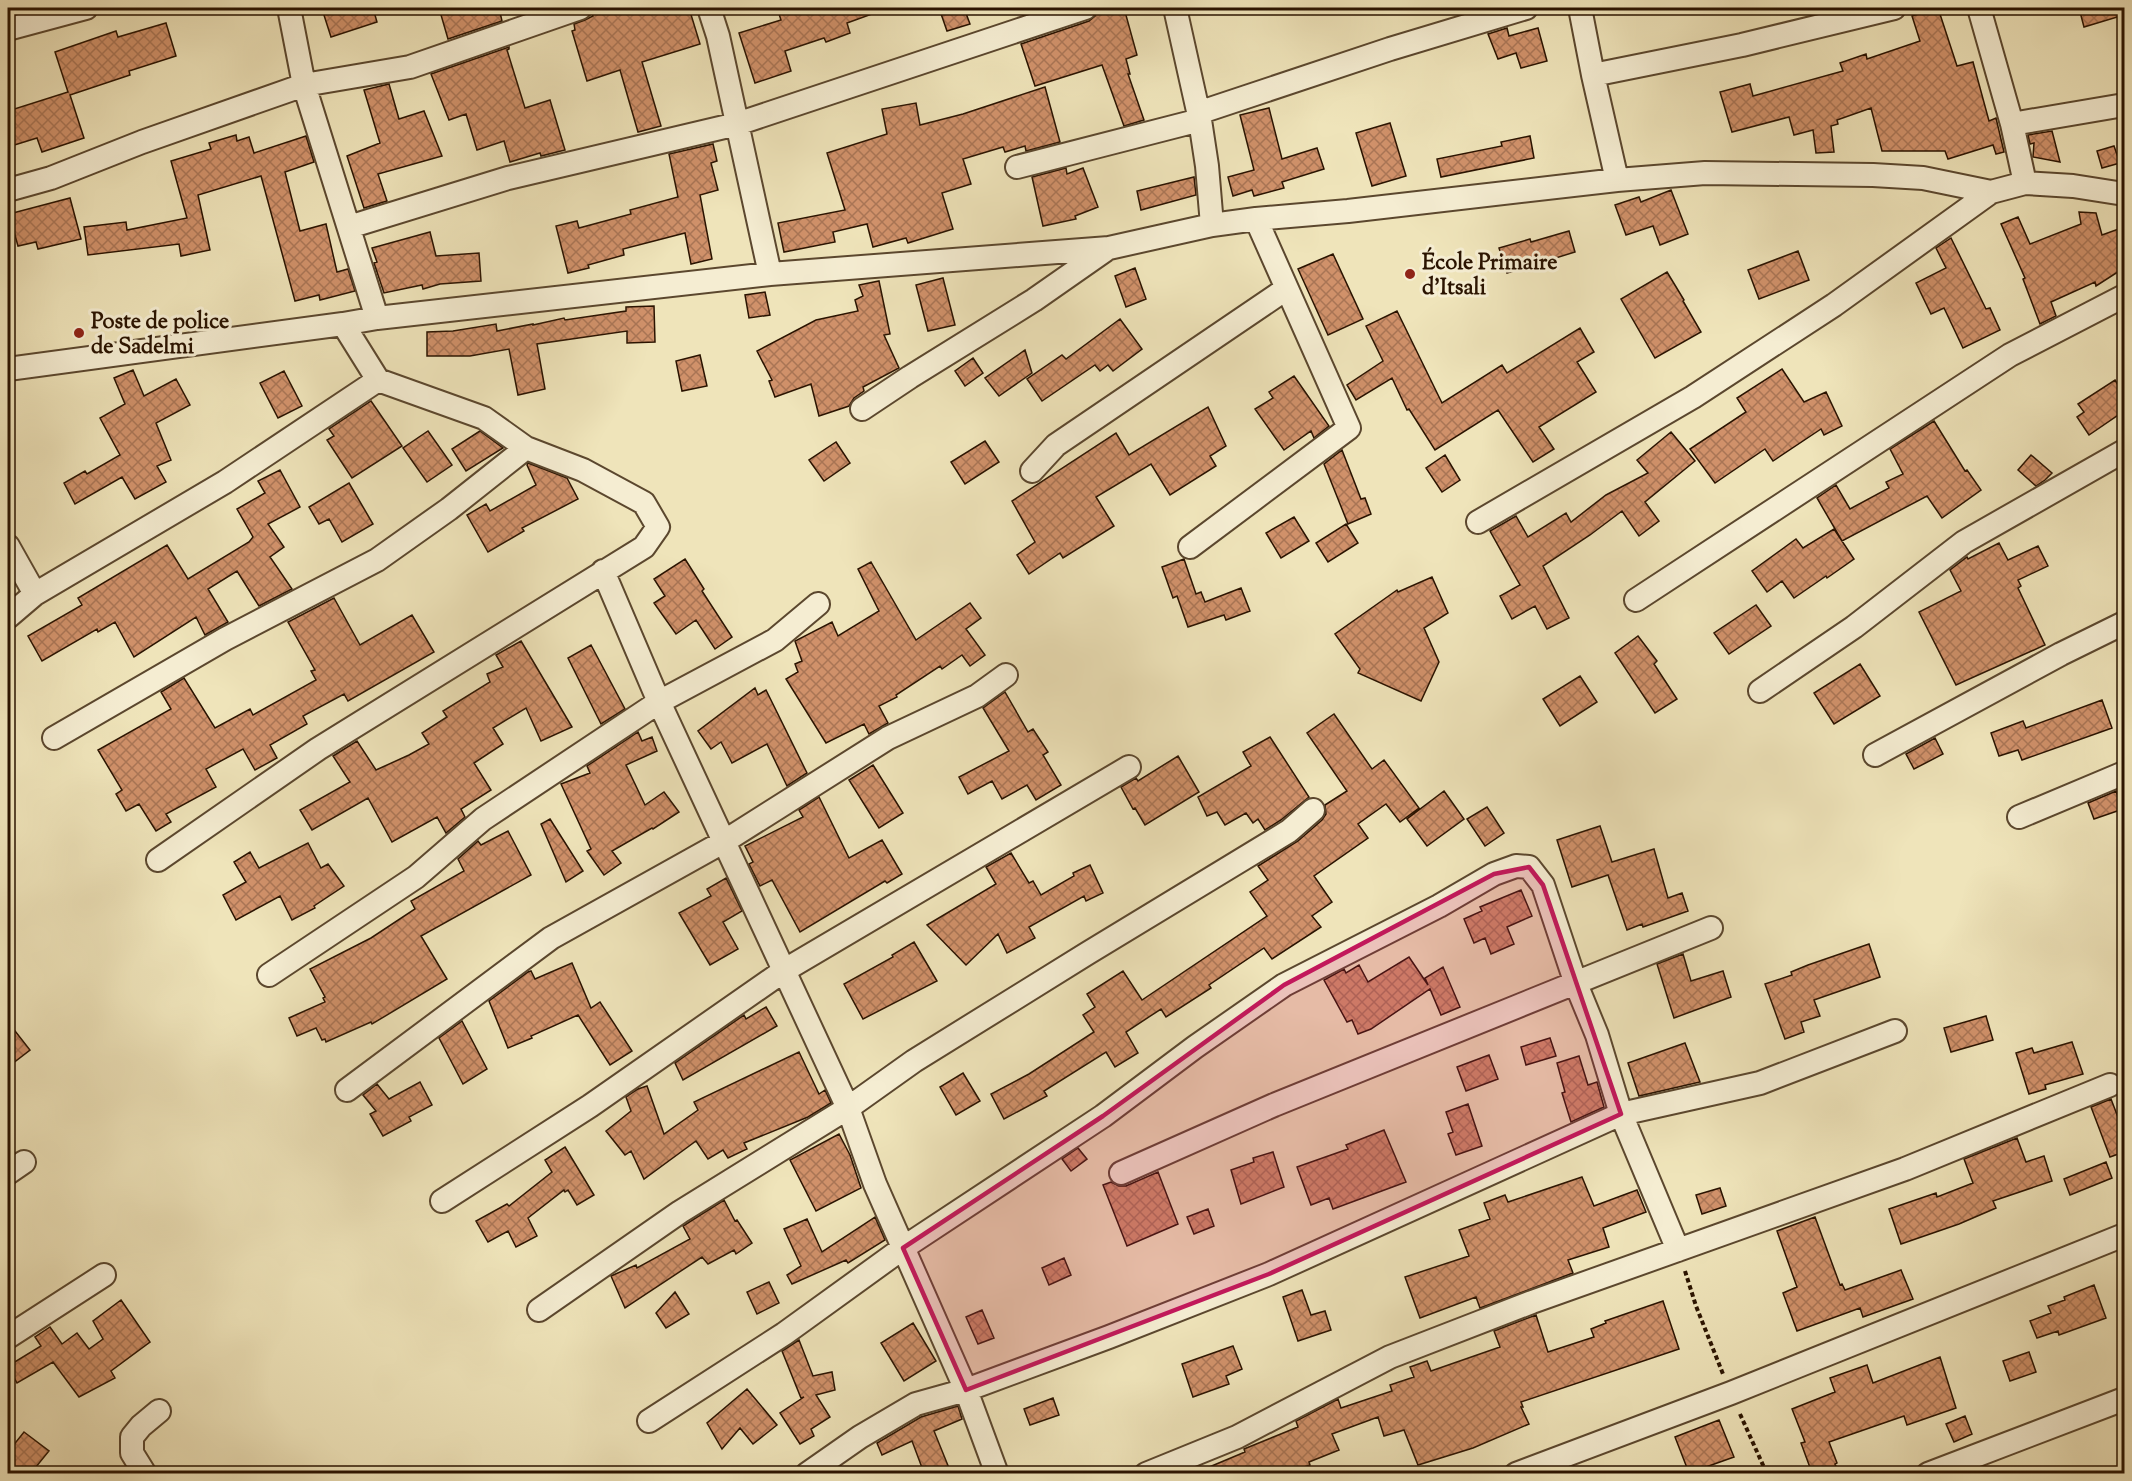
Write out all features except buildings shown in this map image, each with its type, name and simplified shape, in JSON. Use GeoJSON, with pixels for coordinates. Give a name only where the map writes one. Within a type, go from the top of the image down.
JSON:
{"type":"FeatureCollection","features":[{"type":"Feature","properties":{"kind":"street"},"geometry":{"type":"LineString","coordinates":[[8,29],[86,8]]}},
{"type":"Feature","properties":{"kind":"street"},"geometry":{"type":"LineString","coordinates":[[289,8],[304,85],[377,318]]}},
{"type":"Feature","properties":{"kind":"street"},"geometry":{"type":"LineString","coordinates":[[8,190],[51,178],[142,142],[304,85],[410,67],[580,8]]}},
{"type":"Feature","properties":{"kind":"street"},"geometry":{"type":"LineString","coordinates":[[709,8],[718,36],[770,274]]}},
{"type":"Feature","properties":{"kind":"street"},"geometry":{"type":"LineString","coordinates":[[349,227],[508,178],[737,124],[1085,8]]}},
{"type":"Feature","properties":{"kind":"street"},"geometry":{"type":"LineString","coordinates":[[1175,8],[1199,116],[1207,166],[1212,225]]}},
{"type":"Feature","properties":{"kind":"street"},"geometry":{"type":"LineString","coordinates":[[1017,167],[1199,116],[1390,49],[1526,8]]}},
{"type":"Feature","properties":{"kind":"street"},"geometry":{"type":"LineString","coordinates":[[1580,8],[1617,180]]}},
{"type":"Feature","properties":{"kind":"street"},"geometry":{"type":"LineString","coordinates":[[1593,75],[1742,45],[1894,8]]}},
{"type":"Feature","properties":{"kind":"street"},"geometry":{"type":"LineString","coordinates":[[1979,8],[2012,124],[2025,183]]}},
{"type":"Feature","properties":{"kind":"street"},"geometry":{"type":"LineString","coordinates":[[2012,124],[2124,105]]}},
{"type":"Feature","properties":{"kind":"street"},"geometry":{"type":"LineString","coordinates":[[8,369],[377,318],[770,274],[1109,248],[1212,225],[1256,219],[1347,211],[1617,180],[1705,173],[1873,176],[1923,178],[1991,192]]}},
{"type":"Feature","properties":{"kind":"street"},"geometry":{"type":"LineString","coordinates":[[1478,522],[1694,397],[1834,304],[1991,192],[2025,183],[2073,186],[2124,194]]}},
{"type":"Feature","properties":{"kind":"street"},"geometry":{"type":"LineString","coordinates":[[1190,547],[1349,428],[1256,219]]}},
{"type":"Feature","properties":{"kind":"street"},"geometry":{"type":"LineString","coordinates":[[862,409],[910,376],[1034,300],[1109,248]]}},
{"type":"Feature","properties":{"kind":"street"},"geometry":{"type":"LineString","coordinates":[[1032,471],[1056,445],[1286,289]]}},
{"type":"Feature","properties":{"kind":"street"},"geometry":{"type":"LineString","coordinates":[[1636,600],[2010,355],[2124,296]]}},
{"type":"Feature","properties":{"kind":"street"},"geometry":{"type":"LineString","coordinates":[[158,860],[318,749],[644,547],[658,527],[644,503],[582,470],[526,448],[484,418],[378,380],[343,324]]}},
{"type":"Feature","properties":{"kind":"street"},"geometry":{"type":"LineString","coordinates":[[8,617],[35,594],[225,482],[378,380]]}},
{"type":"Feature","properties":{"kind":"street"},"geometry":{"type":"LineString","coordinates":[[54,738],[225,639],[377,560],[449,509],[526,448]]}},
{"type":"Feature","properties":{"kind":"street"},"geometry":{"type":"LineString","coordinates":[[1760,691],[1854,627],[1964,542],[2124,451]]}},
{"type":"Feature","properties":{"kind":"street"},"geometry":{"type":"LineString","coordinates":[[8,546],[35,594]]}},
{"type":"Feature","properties":{"kind":"street"},"geometry":{"type":"LineString","coordinates":[[603,571],[659,702],[848,1108],[875,1184],[966,1390],[997,1473]]}},
{"type":"Feature","properties":{"kind":"street"},"geometry":{"type":"LineString","coordinates":[[269,975],[416,877],[483,819],[659,702],[775,640],[819,604]]}},
{"type":"Feature","properties":{"kind":"street"},"geometry":{"type":"LineString","coordinates":[[1875,755],[2061,654],[2124,623]]}},
{"type":"Feature","properties":{"kind":"street"},"geometry":{"type":"LineString","coordinates":[[347,1090],[551,938],[725,841],[888,738],[977,696],[1006,675]]}},
{"type":"Feature","properties":{"kind":"street"},"geometry":{"type":"LineString","coordinates":[[442,1201],[590,1106],[785,970],[1129,767]]}},
{"type":"Feature","properties":{"kind":"street"},"geometry":{"type":"LineString","coordinates":[[2019,817],[2124,773]]}},
{"type":"Feature","properties":{"kind":"street"},"geometry":{"type":"LineString","coordinates":[[539,1310],[680,1212],[848,1108],[914,1061],[1289,831],[1313,810]]}},
{"type":"Feature","properties":{"kind":"street"},"geometry":{"type":"LineString","coordinates":[[649,1421],[784,1334],[903,1248],[1103,1116],[1195,1047],[1284,985],[1439,906],[1494,874],[1516,866],[1529,867],[1543,885],[1576,984],[1597,1035],[1621,1114],[1678,1250]]}},
{"type":"Feature","properties":{"kind":"street"},"geometry":{"type":"LineString","coordinates":[[1121,1173],[1284,1101],[1711,928]]}},
{"type":"Feature","properties":{"kind":"street"},"geometry":{"type":"LineString","coordinates":[[807,1473],[860,1437],[916,1404],[966,1390],[1269,1274],[1621,1114],[1760,1083],[1894,1031]]}},
{"type":"Feature","properties":{"kind":"street"},"geometry":{"type":"LineString","coordinates":[[1146,1473],[1237,1437],[1390,1357],[1532,1302],[1905,1169],[2110,1085]]}},
{"type":"Feature","properties":{"kind":"street"},"geometry":{"type":"LineString","coordinates":[[1516,1473],[1731,1393],[2124,1236]]}},
{"type":"Feature","properties":{"kind":"street"},"geometry":{"type":"LineString","coordinates":[[8,1337],[104,1275]]}},
{"type":"Feature","properties":{"kind":"street"},"geometry":{"type":"LineString","coordinates":[[1928,1473],[2124,1399]]}},
{"type":"Feature","properties":{"kind":"street"},"geometry":{"type":"LineString","coordinates":[[145,1473],[132,1453],[132,1437],[159,1411]]}},
{"type":"Feature","properties":{"kind":"path"},"geometry":{"type":"LineString","coordinates":[[1678,1250],[1696,1306],[1731,1393],[1767,1473]]}},
{"type":"Feature","properties":{"kind":"highlighted area"},"geometry":{"type":"Polygon","coordinates":[[[1529,867],[1543,885],[1621,1114],[1269,1274],[966,1390],[903,1248],[1103,1116],[1284,985],[1494,874],[1529,867]]]}},
{"type":"Feature","properties":{"kind":"place","name":"École Primaire d'Itsali"},"geometry":{"type":"Point","coordinates":[1410,274]}},
{"type":"Feature","properties":{"kind":"place","name":"Poste de police de Sadelmi"},"geometry":{"type":"Point","coordinates":[79,333]}}]}
